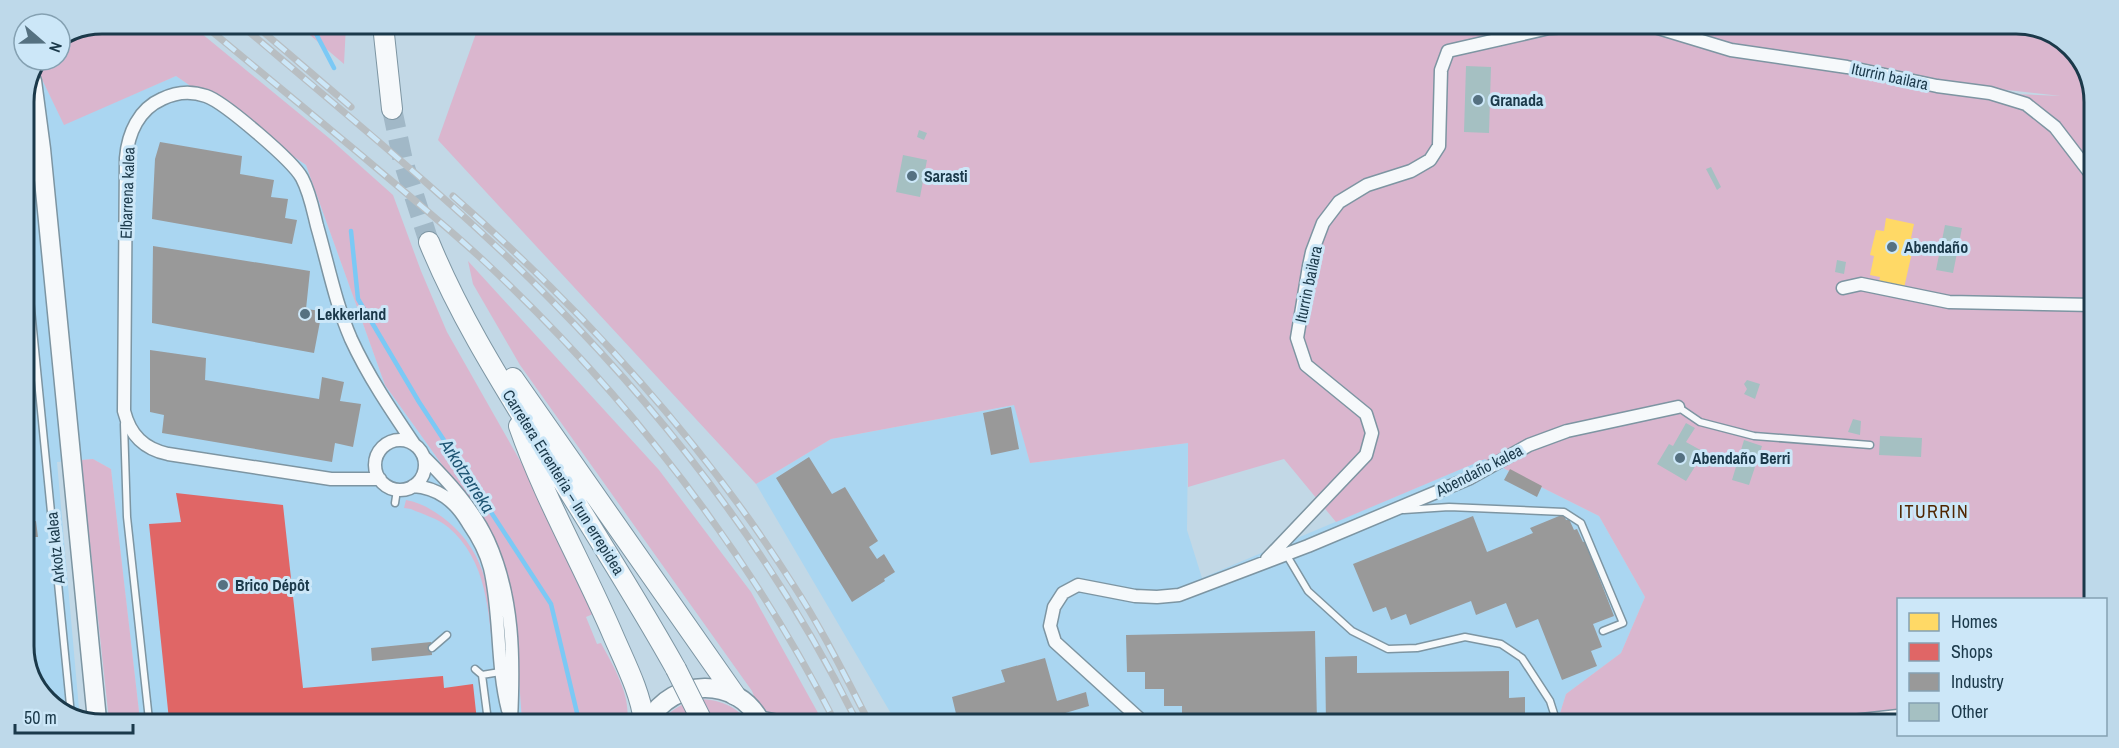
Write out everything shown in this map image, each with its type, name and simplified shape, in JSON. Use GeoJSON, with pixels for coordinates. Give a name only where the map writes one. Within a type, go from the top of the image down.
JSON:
{"type":"FeatureCollection","features":[{"type":"Feature","properties":{"kind":"main road"},"geometry":{"type":"LineString","coordinates":[[384,35],[392,109]]}},
{"type":"Feature","properties":{"kind":"main road","name":"Carretera Errenteria – Irun errepidea"},"geometry":{"type":"LineString","coordinates":[[429,242],[470,331],[645,613],[698,714]]}},
{"type":"Feature","properties":{"kind":"main road"},"geometry":{"type":"LineString","coordinates":[[470,331],[490,344],[735,695]]}},
{"type":"Feature","properties":{"kind":"main road"},"geometry":{"type":"LineString","coordinates":[[506,389],[530,459],[593,588],[638,692],[644,714]]}},
{"type":"Feature","properties":{"kind":"street","name":"Iturrin bailara"},"geometry":{"type":"LineString","coordinates":[[1264,563],[1366,456],[1372,433],[1366,414],[1306,364],[1297,338],[1312,252],[1323,223],[1339,202],[1367,185],[1411,171],[1430,160],[1439,146],[1441,69],[1448,51],[1519,35]]}},
{"type":"Feature","properties":{"kind":"street","name":"Iturrin bailara"},"geometry":{"type":"LineString","coordinates":[[1681,35],[1731,50],[1847,67],[1937,86],[1990,93],[2026,104],[2055,127],[2084,165]]}},
{"type":"Feature","properties":{"kind":"street","name":"Elbarrena kalea"},"geometry":{"type":"LineString","coordinates":[[380,479],[331,479],[158,452],[133,434],[124,411],[127,145],[136,123],[151,105],[171,95],[194,93],[205,96],[225,106],[291,164],[302,178],[309,194],[336,297],[351,339],[391,411],[424,457],[465,503],[488,539],[503,580],[509,611],[512,644],[511,714]]}},
{"type":"Feature","properties":{"kind":"street"},"geometry":{"type":"LineString","coordinates":[[35,103],[96,713]]}},
{"type":"Feature","properties":{"kind":"street"},"geometry":{"type":"LineString","coordinates":[[1843,288],[1861,284],[1948,302],[2084,305]]}},
{"type":"Feature","properties":{"kind":"street","name":"Abendaño kalea"},"geometry":{"type":"LineString","coordinates":[[1134,714],[1055,642],[1050,626],[1053,607],[1063,592],[1078,585],[1135,596],[1179,595],[1264,563],[1470,478],[1529,445],[1567,431],[1678,407]]}},
{"type":"Feature","properties":{"kind":"street"},"geometry":{"type":"LineString","coordinates":[[397,490],[389,488],[380,479],[375,468],[375,460],[383,446],[398,439],[414,444]]}},
{"type":"Feature","properties":{"kind":"street"},"geometry":{"type":"LineString","coordinates":[[413,486],[424,474],[424,457]]}},
{"type":"Feature","properties":{"kind":"street","name":"Elbarrena kalea"},"geometry":{"type":"LineString","coordinates":[[397,490],[413,486],[435,490],[448,498],[465,518],[483,549],[490,566],[497,603],[500,672],[510,714]]}},
{"type":"Feature","properties":{"kind":"street","name":"Elbarrena kalea"},"geometry":{"type":"LineString","coordinates":[[500,672],[505,623],[509,611]]}},
{"type":"Feature","properties":{"kind":"street"},"geometry":{"type":"LineString","coordinates":[[652,714],[669,698],[690,688],[713,688],[735,695],[748,704],[755,714]]}},
{"type":"Feature","properties":{"kind":"lane","name":"Arkotz kalea"},"geometry":{"type":"LineString","coordinates":[[35,350],[70,705]]}},
{"type":"Feature","properties":{"kind":"lane"},"geometry":{"type":"LineString","coordinates":[[1678,407],[1700,422],[1754,436],[1870,445]]}},
{"type":"Feature","properties":{"kind":"lane"},"geometry":{"type":"LineString","coordinates":[[124,411],[127,517],[148,714]]}},
{"type":"Feature","properties":{"kind":"lane"},"geometry":{"type":"LineString","coordinates":[[395,503],[397,490]]}},
{"type":"Feature","properties":{"kind":"lane"},"geometry":{"type":"LineString","coordinates":[[1392,511],[1449,507],[1564,512],[1581,523],[1623,623],[1603,631]]}},
{"type":"Feature","properties":{"kind":"lane"},"geometry":{"type":"LineString","coordinates":[[1286,554],[1308,591],[1352,631],[1388,649],[1417,648],[1465,637],[1501,644],[1522,658],[1550,701],[1554,714]]}},
{"type":"Feature","properties":{"kind":"lane"},"geometry":{"type":"LineString","coordinates":[[432,648],[447,635]]}},
{"type":"Feature","properties":{"kind":"lane"},"geometry":{"type":"LineString","coordinates":[[475,669],[482,675],[487,714]]}},
{"type":"Feature","properties":{"kind":"lane"},"geometry":{"type":"LineString","coordinates":[[482,675],[500,672]]}},
{"type":"Feature","properties":{"kind":"shaded area"},"geometry":{"type":"Polygon","coordinates":[[[203,35],[329,138],[393,195],[421,271],[447,332],[531,480],[563,543],[593,614],[586,617],[597,644],[601,643],[624,691],[628,714],[522,714],[517,651],[488,529],[385,385],[306,165],[176,76],[64,125],[40,76],[42,72],[72,72],[72,42],[89,36],[203,35]]]}},
{"type":"Feature","properties":{"kind":"shaded area"},"geometry":{"type":"Polygon","coordinates":[[[310,35],[345,35],[344,64],[310,35]]]}},
{"type":"Feature","properties":{"kind":"shaded area"},"geometry":{"type":"Polygon","coordinates":[[[475,35],[2017,35],[2038,38],[2061,51],[2075,68],[2083,89],[2084,598],[1897,598],[1897,714],[1560,714],[1566,694],[1621,653],[1645,597],[1599,516],[1485,459],[1336,522],[1284,459],[1188,487],[1188,443],[1030,463],[1014,405],[831,439],[756,484],[438,140],[475,35]],[[1783,65],[2014,94],[2061,96],[1783,65]]]}},
{"type":"Feature","properties":{"kind":"shaded area"},"geometry":{"type":"Polygon","coordinates":[[[40,76],[64,124],[176,76],[306,165],[385,385],[488,529],[517,651],[522,714],[139,714],[111,469],[93,459],[57,462],[79,709],[58,697],[49,687],[40,672],[35,650],[36,89],[40,76]]]}},
{"type":"Feature","properties":{"kind":"shaded area"},"geometry":{"type":"Polygon","coordinates":[[[468,261],[659,470],[751,592],[819,714],[761,714],[752,691],[520,365],[473,284],[468,261]]]}},
{"type":"Feature","properties":{"kind":"shaded area"},"geometry":{"type":"Polygon","coordinates":[[[1015,405],[1030,463],[1188,443],[1187,530],[1202,578],[1485,459],[1599,516],[1645,597],[1621,653],[1566,694],[1560,714],[891,714],[756,484],[831,439],[1015,405]]]}},
{"type":"Feature","properties":{"kind":"shaded area"},"geometry":{"type":"Polygon","coordinates":[[[93,459],[111,469],[139,714],[108,714],[81,460],[93,459]]]}},
{"type":"Feature","properties":{"kind":"shaded area"},"geometry":{"type":"Polygon","coordinates":[[[406,500],[426,507],[444,518],[466,541],[476,556],[483,572],[491,606],[494,660],[484,588],[471,555],[444,524],[404,508],[406,500]]]}},
{"type":"Feature","properties":{"kind":"shaded area"},"geometry":{"type":"Polygon","coordinates":[[[699,699],[714,701],[726,704],[740,714],[669,714],[688,702],[699,699]]]}},
{"type":"Feature","properties":{"kind":"building: Homes","name":"Abendaño"},"geometry":{"type":"Polygon","coordinates":[[[1886,218],[1914,224],[1911,238],[1915,239],[1904,288],[1879,282],[1880,277],[1870,275],[1874,256],[1870,255],[1876,230],[1884,231],[1886,218]]]}},
{"type":"Feature","properties":{"kind":"building: Shops","name":"Brico Dépôt"},"geometry":{"type":"Polygon","coordinates":[[[176,493],[283,505],[303,688],[443,676],[444,688],[473,684],[476,714],[168,714],[149,524],[181,522],[176,493]]]}},
{"type":"Feature","properties":{"kind":"building: Industry"},"geometry":{"type":"Polygon","coordinates":[[[160,142],[242,156],[240,174],[274,180],[271,197],[288,199],[285,218],[297,220],[292,244],[152,219],[155,159],[160,142]]]}},
{"type":"Feature","properties":{"kind":"building: Industry"},"geometry":{"type":"Polygon","coordinates":[[[153,246],[310,271],[306,309],[322,311],[314,353],[152,323],[153,246]]]}},
{"type":"Feature","properties":{"kind":"building: Industry"},"geometry":{"type":"Polygon","coordinates":[[[150,350],[206,358],[205,380],[319,399],[322,377],[344,382],[340,401],[361,404],[353,447],[335,443],[332,462],[162,433],[164,415],[150,412],[150,350]]]}},
{"type":"Feature","properties":{"kind":"building: Industry"},"geometry":{"type":"Polygon","coordinates":[[[1011,407],[1019,449],[991,455],[983,413],[1011,407]]]}},
{"type":"Feature","properties":{"kind":"building: Industry"},"geometry":{"type":"Polygon","coordinates":[[[809,457],[832,494],[845,487],[878,541],[869,547],[877,559],[884,554],[895,572],[852,602],[776,478],[809,457]]]}},
{"type":"Feature","properties":{"kind":"building: Industry"},"geometry":{"type":"Polygon","coordinates":[[[1510,469],[1542,486],[1537,497],[1504,480],[1510,469]]]}},
{"type":"Feature","properties":{"kind":"building: Industry"},"geometry":{"type":"Polygon","coordinates":[[[1564,514],[1574,530],[1577,529],[1583,542],[1585,541],[1614,616],[1593,624],[1602,647],[1591,651],[1597,666],[1562,680],[1538,619],[1516,628],[1506,603],[1476,615],[1471,601],[1410,625],[1406,614],[1391,620],[1386,607],[1373,612],[1353,564],[1473,516],[1487,552],[1533,533],[1530,528],[1564,514]]]}},
{"type":"Feature","properties":{"kind":"building: Industry"},"geometry":{"type":"Polygon","coordinates":[[[36,521],[38,537],[35,537],[36,521]]]}},
{"type":"Feature","properties":{"kind":"building: Industry"},"geometry":{"type":"Polygon","coordinates":[[[1315,631],[1317,714],[1182,714],[1182,706],[1164,706],[1164,689],[1145,689],[1145,672],[1127,672],[1126,635],[1315,631]]]}},
{"type":"Feature","properties":{"kind":"building: Industry"},"geometry":{"type":"Polygon","coordinates":[[[431,642],[432,655],[372,661],[371,648],[431,642]]]}},
{"type":"Feature","properties":{"kind":"building: Industry"},"geometry":{"type":"Polygon","coordinates":[[[1357,656],[1357,673],[1509,671],[1509,698],[1525,697],[1525,714],[1326,714],[1325,657],[1357,656]]]}},
{"type":"Feature","properties":{"kind":"building: Industry"},"geometry":{"type":"Polygon","coordinates":[[[1045,658],[1057,701],[1086,692],[1089,706],[1062,714],[956,714],[952,697],[1005,682],[1001,670],[1045,658]]]}},
{"type":"Feature","properties":{"kind":"building: Other","name":"Granada"},"geometry":{"type":"Polygon","coordinates":[[[1466,66],[1491,67],[1489,133],[1464,132],[1466,66]]]}},
{"type":"Feature","properties":{"kind":"building: Other"},"geometry":{"type":"Polygon","coordinates":[[[919,130],[927,133],[924,140],[917,137],[919,130]]]}},
{"type":"Feature","properties":{"kind":"building: Other","name":"Sarasti"},"geometry":{"type":"Polygon","coordinates":[[[903,155],[927,160],[920,197],[896,192],[903,155]]]}},
{"type":"Feature","properties":{"kind":"building: Other"},"geometry":{"type":"Polygon","coordinates":[[[1711,167],[1721,187],[1717,190],[1706,169],[1711,167]]]}},
{"type":"Feature","properties":{"kind":"building: Other"},"geometry":{"type":"Polygon","coordinates":[[[1945,225],[1962,228],[1953,273],[1936,270],[1945,225]]]}},
{"type":"Feature","properties":{"kind":"building: Other"},"geometry":{"type":"Polygon","coordinates":[[[1837,260],[1846,262],[1844,274],[1835,272],[1837,260]]]}},
{"type":"Feature","properties":{"kind":"building: Other"},"geometry":{"type":"Polygon","coordinates":[[[1747,380],[1760,384],[1755,399],[1744,394],[1747,389],[1744,384],[1747,380]]]}},
{"type":"Feature","properties":{"kind":"building: Other"},"geometry":{"type":"Polygon","coordinates":[[[1853,419],[1861,421],[1860,435],[1848,432],[1853,419]]]}},
{"type":"Feature","properties":{"kind":"building: Other","name":"Abendaño Berri"},"geometry":{"type":"Polygon","coordinates":[[[1686,423],[1695,428],[1686,442],[1704,452],[1686,481],[1657,464],[1669,444],[1673,446],[1686,423]]]}},
{"type":"Feature","properties":{"kind":"building: Other"},"geometry":{"type":"Polygon","coordinates":[[[1880,436],[1922,438],[1921,457],[1879,455],[1880,436]]]}},
{"type":"Feature","properties":{"kind":"building: Other"},"geometry":{"type":"Polygon","coordinates":[[[1744,440],[1762,446],[1749,485],[1732,480],[1744,440]]]}},
{"type":"Feature","properties":{"kind":"waterway","name":"Arkotzerreka"},"geometry":{"type":"LineString","coordinates":[[317,35],[334,68]]}},
{"type":"Feature","properties":{"kind":"waterway","name":"Arkotzerreka"},"geometry":{"type":"LineString","coordinates":[[351,231],[358,299],[419,402],[551,604],[577,714]]}},
{"type":"Feature","properties":{"kind":"tunnel"},"geometry":{"type":"LineString","coordinates":[[392,109],[403,161],[429,242]]}},
{"type":"Feature","properties":{"kind":"railway"},"geometry":{"type":"LineString","coordinates":[[216,35],[469,247],[536,312],[586,365],[634,419],[722,535],[763,595],[831,714]]}},
{"type":"Feature","properties":{"kind":"railway"},"geometry":{"type":"LineString","coordinates":[[253,35],[476,228],[514,263],[596,347],[681,446],[758,552],[793,607],[853,714]]}},
{"type":"Feature","properties":{"kind":"railway"},"geometry":{"type":"LineString","coordinates":[[267,35],[351,107]]}},
{"type":"Feature","properties":{"kind":"railway"},"geometry":{"type":"LineString","coordinates":[[453,196],[501,239],[594,331],[680,428],[720,479],[794,586],[824,636],[865,714]]}},
{"type":"Feature","properties":{"kind":"place","name":"Granada"},"geometry":{"type":"Point","coordinates":[1478,100]}},
{"type":"Feature","properties":{"kind":"place","name":"Sarasti"},"geometry":{"type":"Point","coordinates":[912,176]}},
{"type":"Feature","properties":{"kind":"place","name":"Abendaño"},"geometry":{"type":"Point","coordinates":[1892,247]}},
{"type":"Feature","properties":{"kind":"place","name":"Lekkerland"},"geometry":{"type":"Point","coordinates":[305,314]}},
{"type":"Feature","properties":{"kind":"place","name":"Abendaño Berri"},"geometry":{"type":"Point","coordinates":[1680,458]}},
{"type":"Feature","properties":{"kind":"place","name":"Brico Dépôt"},"geometry":{"type":"Point","coordinates":[223,585]}},
{"type":"Feature","properties":{"kind":"district","name":"ITURRIN"},"geometry":{"type":"Point","coordinates":[1934,512]}}]}
